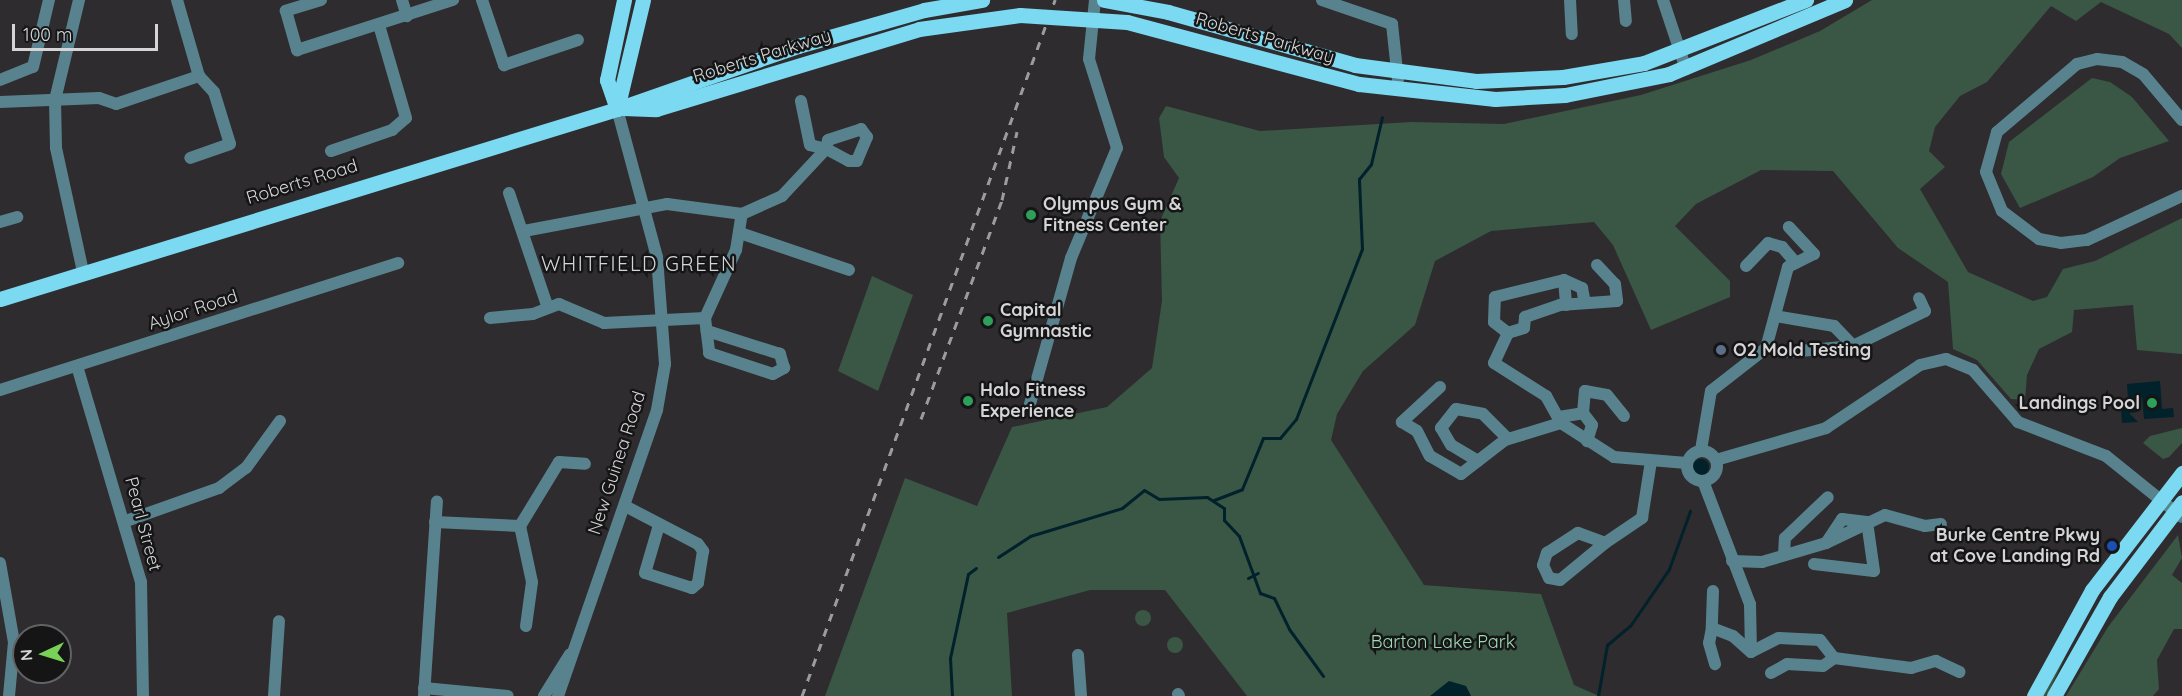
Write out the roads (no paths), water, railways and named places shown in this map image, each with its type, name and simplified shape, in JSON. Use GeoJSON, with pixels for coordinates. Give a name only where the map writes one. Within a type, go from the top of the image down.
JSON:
{"type":"FeatureCollection","features":[{"type":"Feature","properties":{"kind":"main road","name":"New Guinea Road"},"geometry":{"type":"LineString","coordinates":[[617,109],[607,80],[624,0]]}},
{"type":"Feature","properties":{"kind":"main road","name":"New Guinea Road"},"geometry":{"type":"LineString","coordinates":[[617,109],[643,0]]}},
{"type":"Feature","properties":{"kind":"main road","name":"Roberts Parkway"},"geometry":{"type":"LineString","coordinates":[[617,109],[878,22],[982,0]]}},
{"type":"Feature","properties":{"kind":"main road","name":"Roberts Parkway"},"geometry":{"type":"LineString","coordinates":[[1104,0],[1132,4],[1399,73],[1476,81],[1563,77],[1680,52],[1806,0]]}},
{"type":"Feature","properties":{"kind":"main road","name":"Roberts Parkway"},"geometry":{"type":"LineString","coordinates":[[617,109],[656,109],[919,29],[1020,15],[1127,22],[1396,91],[1460,98],[1556,96],[1686,69],[1845,0]]}},
{"type":"Feature","properties":{"kind":"main road","name":"Roberts Road"},"geometry":{"type":"LineString","coordinates":[[0,299],[617,109]]}},
{"type":"Feature","properties":{"kind":"main road"},"geometry":{"type":"LineString","coordinates":[[2034,696],[2092,590],[2160,497],[2182,473]]}},
{"type":"Feature","properties":{"kind":"main road"},"geometry":{"type":"LineString","coordinates":[[2054,696],[2110,597],[2179,510]]}},
{"type":"Feature","properties":{"kind":"street"},"geometry":{"type":"LineString","coordinates":[[0,80],[33,67],[50,0]]}},
{"type":"Feature","properties":{"kind":"street"},"geometry":{"type":"LineString","coordinates":[[79,0],[56,100],[59,178],[83,272]]}},
{"type":"Feature","properties":{"kind":"street"},"geometry":{"type":"LineString","coordinates":[[177,0],[199,76],[214,92],[230,144],[190,158]]}},
{"type":"Feature","properties":{"kind":"street"},"geometry":{"type":"LineString","coordinates":[[321,0],[286,11],[297,50],[453,0]]}},
{"type":"Feature","properties":{"kind":"street"},"geometry":{"type":"LineString","coordinates":[[402,0],[407,16]]}},
{"type":"Feature","properties":{"kind":"street"},"geometry":{"type":"LineString","coordinates":[[482,0],[504,65],[578,40]]}},
{"type":"Feature","properties":{"kind":"street"},"geometry":{"type":"LineString","coordinates":[[1030,404],[1071,258],[1117,148],[1089,59],[1095,0]]}},
{"type":"Feature","properties":{"kind":"street"},"geometry":{"type":"LineString","coordinates":[[1322,0],[1392,24],[1399,73],[1396,91]]}},
{"type":"Feature","properties":{"kind":"street"},"geometry":{"type":"LineString","coordinates":[[1570,0],[1572,34]]}},
{"type":"Feature","properties":{"kind":"street"},"geometry":{"type":"LineString","coordinates":[[1624,0],[1626,21]]}},
{"type":"Feature","properties":{"kind":"street"},"geometry":{"type":"LineString","coordinates":[[1664,0],[1686,69]]}},
{"type":"Feature","properties":{"kind":"street"},"geometry":{"type":"LineString","coordinates":[[331,151],[392,130],[406,118],[379,25]]}},
{"type":"Feature","properties":{"kind":"street"},"geometry":{"type":"LineString","coordinates":[[2182,120],[2143,74],[2122,63],[2097,59],[2077,64],[1997,132],[1986,172],[2002,211],[2039,239],[2061,243],[2087,240],[2182,196]]}},
{"type":"Feature","properties":{"kind":"street"},"geometry":{"type":"LineString","coordinates":[[0,102],[99,98],[116,104],[199,76]]}},
{"type":"Feature","properties":{"kind":"street"},"geometry":{"type":"LineString","coordinates":[[524,231],[667,204],[742,214],[782,196],[826,149],[810,145],[801,101]]}},
{"type":"Feature","properties":{"kind":"street","name":"New Guinea Road"},"geometry":{"type":"LineString","coordinates":[[558,696],[625,506],[661,391],[665,318],[657,256],[617,109]]}},
{"type":"Feature","properties":{"kind":"street"},"geometry":{"type":"LineString","coordinates":[[509,193],[524,231],[547,304]]}},
{"type":"Feature","properties":{"kind":"street"},"geometry":{"type":"LineString","coordinates":[[707,331],[780,354],[784,368],[773,374],[709,353],[705,318],[740,233],[742,214]]}},
{"type":"Feature","properties":{"kind":"street"},"geometry":{"type":"LineString","coordinates":[[0,222],[16,217]]}},
{"type":"Feature","properties":{"kind":"street"},"geometry":{"type":"LineString","coordinates":[[1597,265],[1615,284],[1617,301],[1566,305],[1525,317],[1524,328],[1508,333],[1494,363],[1546,396],[1560,420],[1587,441],[1614,456],[1651,461],[1687,462],[1701,450],[1711,391],[1766,348],[1788,267],[1814,254],[1789,227]]}},
{"type":"Feature","properties":{"kind":"street"},"geometry":{"type":"LineString","coordinates":[[740,233],[849,270]]}},
{"type":"Feature","properties":{"kind":"street"},"geometry":{"type":"LineString","coordinates":[[1746,266],[1768,243],[1782,248],[1796,263]]}},
{"type":"Feature","properties":{"kind":"street","name":"Aylor Road"},"geometry":{"type":"LineString","coordinates":[[0,390],[398,263]]}},
{"type":"Feature","properties":{"kind":"street"},"geometry":{"type":"LineString","coordinates":[[1508,333],[1494,322],[1495,297],[1564,280],[1582,288],[1585,303]]}},
{"type":"Feature","properties":{"kind":"street"},"geometry":{"type":"LineString","coordinates":[[1564,280],[1566,305]]}},
{"type":"Feature","properties":{"kind":"street"},"geometry":{"type":"LineString","coordinates":[[1789,352],[1853,346],[1925,311],[1919,298]]}},
{"type":"Feature","properties":{"kind":"street"},"geometry":{"type":"LineString","coordinates":[[490,318],[533,314],[547,304],[569,305],[590,321],[705,318]]}},
{"type":"Feature","properties":{"kind":"street"},"geometry":{"type":"LineString","coordinates":[[1775,316],[1841,328],[1853,346]]}},
{"type":"Feature","properties":{"kind":"street"},"geometry":{"type":"LineString","coordinates":[[1701,450],[1716,460],[1826,428],[1920,365],[1946,359],[1972,370],[2018,422],[2106,456],[2179,510]]}},
{"type":"Feature","properties":{"kind":"street","name":"Pearl Street"},"geometry":{"type":"LineString","coordinates":[[77,366],[126,521],[144,605],[143,696]]}},
{"type":"Feature","properties":{"kind":"street"},"geometry":{"type":"LineString","coordinates":[[1440,387],[1402,422],[1417,430],[1430,456],[1461,474],[1508,439],[1583,413]]}},
{"type":"Feature","properties":{"kind":"street"},"geometry":{"type":"LineString","coordinates":[[1587,441],[1592,425],[1583,413],[1585,391],[1607,395],[1624,416]]}},
{"type":"Feature","properties":{"kind":"street"},"geometry":{"type":"LineString","coordinates":[[1478,461],[1451,445],[1441,428],[1456,409],[1483,414],[1508,439]]}},
{"type":"Feature","properties":{"kind":"street"},"geometry":{"type":"LineString","coordinates":[[126,521],[219,488],[246,468],[280,421]]}},
{"type":"Feature","properties":{"kind":"street"},"geometry":{"type":"LineString","coordinates":[[1687,462],[1691,477],[1703,481],[1715,474],[1716,460]]}},
{"type":"Feature","properties":{"kind":"street"},"geometry":{"type":"LineString","coordinates":[[1605,543],[1578,533],[1547,553],[1543,565],[1549,578],[1560,580],[1605,543],[1642,518],[1651,461]]}},
{"type":"Feature","properties":{"kind":"street"},"geometry":{"type":"LineString","coordinates":[[526,626],[532,582],[520,526],[559,462],[585,464]]}},
{"type":"Feature","properties":{"kind":"street"},"geometry":{"type":"LineString","coordinates":[[1703,481],[1750,604],[1750,652]]}},
{"type":"Feature","properties":{"kind":"street"},"geometry":{"type":"LineString","coordinates":[[1784,555],[1785,538],[1827,497]]}},
{"type":"Feature","properties":{"kind":"street"},"geometry":{"type":"LineString","coordinates":[[437,501],[424,692],[508,696]]}},
{"type":"Feature","properties":{"kind":"street"},"geometry":{"type":"LineString","coordinates":[[625,506],[659,525],[703,551],[698,583],[692,588],[645,573],[659,525]]}},
{"type":"Feature","properties":{"kind":"street"},"geometry":{"type":"LineString","coordinates":[[1732,561],[1784,555],[1826,543],[1867,522],[1890,515],[1925,526],[1941,524]]}},
{"type":"Feature","properties":{"kind":"street"},"geometry":{"type":"LineString","coordinates":[[1826,543],[1842,519],[1867,522]]}},
{"type":"Feature","properties":{"kind":"street"},"geometry":{"type":"LineString","coordinates":[[435,522],[520,526]]}},
{"type":"Feature","properties":{"kind":"street"},"geometry":{"type":"LineString","coordinates":[[1814,564],[1874,572],[1867,522]]}},
{"type":"Feature","properties":{"kind":"street"},"geometry":{"type":"LineString","coordinates":[[1,566],[14,642],[9,696]]}},
{"type":"Feature","properties":{"kind":"street"},"geometry":{"type":"LineString","coordinates":[[1713,591],[1712,628],[1709,643],[1716,664]]}},
{"type":"Feature","properties":{"kind":"street"},"geometry":{"type":"LineString","coordinates":[[274,696],[279,621]]}},
{"type":"Feature","properties":{"kind":"street"},"geometry":{"type":"LineString","coordinates":[[1712,628],[1733,636],[1750,652]]}},
{"type":"Feature","properties":{"kind":"street"},"geometry":{"type":"LineString","coordinates":[[1750,652],[1779,638],[1820,640],[1834,658]]}},
{"type":"Feature","properties":{"kind":"street","name":"New Guinea Road"},"geometry":{"type":"LineString","coordinates":[[544,696],[575,649]]}},
{"type":"Feature","properties":{"kind":"street"},"geometry":{"type":"LineString","coordinates":[[1078,655],[1081,696]]}},
{"type":"Feature","properties":{"kind":"street"},"geometry":{"type":"LineString","coordinates":[[1771,673],[1787,664],[1823,666],[1834,658],[1911,668],[1936,661],[1960,672]]}},
{"type":"Feature","properties":{"kind":"water","name":"Landings Pool"},"geometry":{"type":"Polygon","coordinates":[[[2160,381],[2162,409],[2173,408],[2174,417],[2144,419],[2142,397],[2128,398],[2127,384],[2160,381]]]}},
{"type":"Feature","properties":{"kind":"water"},"geometry":{"type":"Polygon","coordinates":[[[2136,407],[2137,412],[2129,413],[2138,422],[2122,423],[2121,408],[2136,407]]]}},
{"type":"Feature","properties":{"kind":"water"},"geometry":{"type":"Polygon","coordinates":[[[1701,459],[1707,461],[1709,467],[1707,473],[1701,475],[1695,473],[1693,467],[1695,461],[1701,459]]]}},
{"type":"Feature","properties":{"kind":"water"},"geometry":{"type":"Polygon","coordinates":[[[1449,681],[1466,686],[1471,696],[1430,696],[1449,681]]]}},
{"type":"Feature","properties":{"kind":"waterway"},"geometry":{"type":"LineString","coordinates":[[1214,500],[1242,489],[1263,438],[1280,438],[1296,419],[1362,249],[1359,179],[1371,164],[1382,117]]}},
{"type":"Feature","properties":{"kind":"waterway"},"geometry":{"type":"LineString","coordinates":[[998,557],[1030,536],[1122,508],[1144,490],[1159,499],[1207,497],[1224,508],[1224,520],[1239,536],[1260,593],[1274,598],[1289,629],[1323,676]]}},
{"type":"Feature","properties":{"kind":"waterway"},"geometry":{"type":"LineString","coordinates":[[1598,696],[1607,645],[1630,626],[1669,569],[1690,511]]}},
{"type":"Feature","properties":{"kind":"waterway"},"geometry":{"type":"LineString","coordinates":[[952,696],[950,658],[968,574],[976,568]]}},
{"type":"Feature","properties":{"kind":"waterway"},"geometry":{"type":"LineString","coordinates":[[1248,578],[1258,573]]}},
{"type":"Feature","properties":{"kind":"railway"},"geometry":{"type":"LineString","coordinates":[[802,696],[1055,0]]}},
{"type":"Feature","properties":{"kind":"railway"},"geometry":{"type":"LineString","coordinates":[[921,419],[1002,200],[1017,132]]}},
{"type":"Feature","properties":{"kind":"place","name":"Olympus Gym & Fitness Center"},"geometry":{"type":"Point","coordinates":[1031,215]}},
{"type":"Feature","properties":{"kind":"place","name":"Capital Gymnastic"},"geometry":{"type":"Point","coordinates":[988,321]}},
{"type":"Feature","properties":{"kind":"place","name":"O2 Mold Testing"},"geometry":{"type":"Point","coordinates":[1721,350]}},
{"type":"Feature","properties":{"kind":"place","name":"Halo Fitness Experience"},"geometry":{"type":"Point","coordinates":[968,401]}},
{"type":"Feature","properties":{"kind":"place","name":"Landings Pool"},"geometry":{"type":"Point","coordinates":[2152,403]}},
{"type":"Feature","properties":{"kind":"place","name":"Burke Centre Pkwy at Cove Landing Rd"},"geometry":{"type":"Point","coordinates":[2112,546]}},
{"type":"Feature","properties":{"kind":"district","name":"WHITFIELD GREEN"},"geometry":{"type":"Point","coordinates":[639,263]}},
{"type":"Feature","properties":{"kind":"park label","name":"Barton Lake Park"},"geometry":{"type":"Point","coordinates":[1443,642]}}]}
